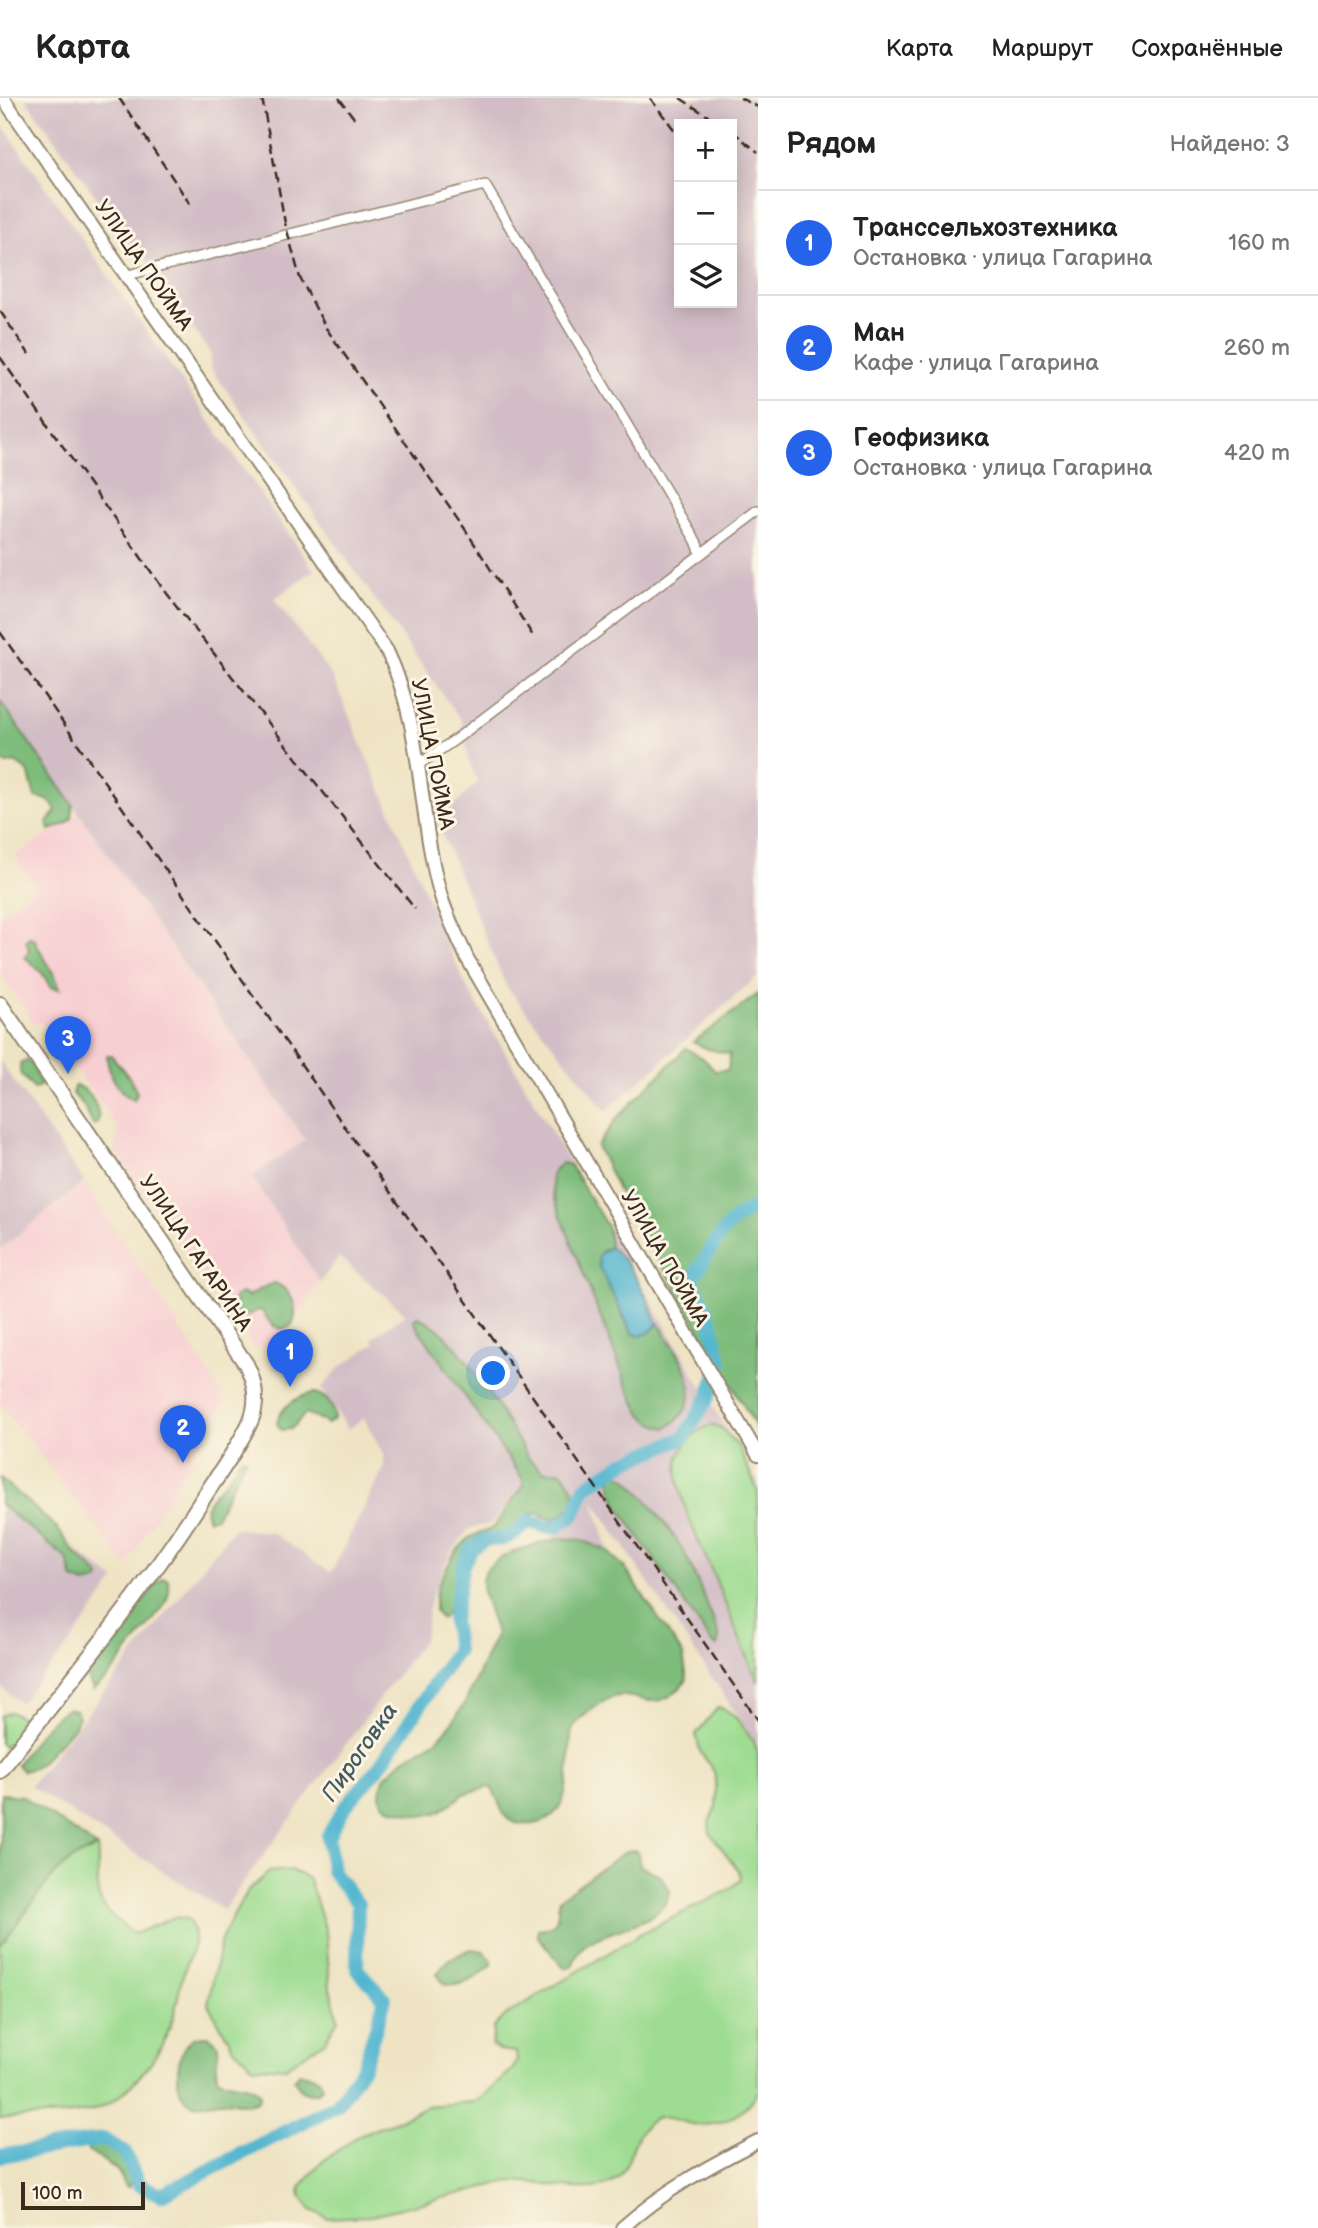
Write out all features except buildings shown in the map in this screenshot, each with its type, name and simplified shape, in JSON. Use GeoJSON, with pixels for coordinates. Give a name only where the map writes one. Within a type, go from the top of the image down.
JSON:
{"type":"FeatureCollection","features":[{"type":"Feature","properties":{"kind":"main road","name":"УЛИЦА ПОЙМА"},"geometry":{"type":"LineString","coordinates":[[3,98],[387,651],[398,674],[418,765],[440,894],[467,958],[758,1455]]}},
{"type":"Feature","properties":{"kind":"main road","name":"УЛИЦА ГАГАРИНА"},"geometry":{"type":"LineString","coordinates":[[0,1004],[246,1364],[253,1379],[256,1400],[251,1421],[182,1531],[139,1592],[0,1771]]}},
{"type":"Feature","properties":{"kind":"main road"},"geometry":{"type":"LineString","coordinates":[[622,2228],[678,2184],[758,2141]]}},
{"type":"Feature","properties":{"kind":"street"},"geometry":{"type":"LineString","coordinates":[[128,275],[485,185],[650,461],[701,554]]}},
{"type":"Feature","properties":{"kind":"street"},"geometry":{"type":"LineString","coordinates":[[418,765],[758,511]]}},
{"type":"Feature","properties":{"kind":"shaded area"},"geometry":{"type":"Polygon","coordinates":[[[25,98],[758,98],[758,976],[606,1111],[506,986],[440,829],[440,820],[478,782],[469,761],[461,720],[210,367],[211,354],[139,249],[133,248],[25,98]]]}},
{"type":"Feature","properties":{"kind":"shaded area"},"geometry":{"type":"Polygon","coordinates":[[[0,122],[314,570],[274,599],[332,676],[464,982],[758,1483],[758,1746],[593,1500],[622,1594],[601,1607],[546,1527],[523,1486],[491,1524],[470,1528],[450,1554],[431,1597],[424,1639],[223,1910],[30,1786],[234,1528],[273,1533],[331,1573],[384,1468],[384,1456],[364,1418],[348,1429],[321,1389],[339,1368],[375,1343],[372,1338],[406,1314],[339,1257],[320,1282],[252,1177],[305,1140],[0,699],[0,122]]]}},
{"type":"Feature","properties":{"kind":"shaded area"},"geometry":{"type":"Polygon","coordinates":[[[79,814],[305,1141],[252,1177],[320,1282],[273,1351],[253,1346],[114,1150],[118,1128],[42,1023],[34,1023],[0,973],[0,915],[35,889],[15,856],[79,814]]]}},
{"type":"Feature","properties":{"kind":"shaded area"},"geometry":{"type":"Polygon","coordinates":[[[0,1061],[84,1182],[0,1249],[0,1061]]]}},
{"type":"Feature","properties":{"kind":"shaded area"},"geometry":{"type":"Polygon","coordinates":[[[84,1182],[226,1399],[127,1566],[0,1404],[0,1249],[84,1182]]]}},
{"type":"Feature","properties":{"kind":"shaded area"},"geometry":{"type":"Polygon","coordinates":[[[0,1491],[115,1580],[71,1642],[20,1703],[0,1686],[0,1491]]]}},
{"type":"Feature","properties":{"kind":"green space"},"geometry":{"type":"Polygon","coordinates":[[[0,701],[73,805],[72,818],[66,824],[50,830],[47,823],[56,812],[53,805],[46,799],[35,797],[28,771],[15,762],[7,764],[0,760],[0,701]]]}},
{"type":"Feature","properties":{"kind":"green space"},"geometry":{"type":"Polygon","coordinates":[[[29,937],[34,938],[60,989],[51,987],[42,973],[25,957],[29,951],[26,940],[29,937]]]}},
{"type":"Feature","properties":{"kind":"green space"},"geometry":{"type":"Polygon","coordinates":[[[758,994],[758,1430],[618,1190],[597,1146],[619,1116],[686,1048],[705,1060],[715,1071],[728,1070],[730,1054],[693,1042],[758,994]]]}},
{"type":"Feature","properties":{"kind":"green space"},"geometry":{"type":"Polygon","coordinates":[[[107,1055],[111,1055],[130,1078],[137,1093],[134,1100],[123,1093],[115,1082],[107,1055]]]}},
{"type":"Feature","properties":{"kind":"green space"},"geometry":{"type":"Polygon","coordinates":[[[27,1060],[33,1066],[41,1085],[34,1089],[20,1073],[20,1064],[27,1060]]]}},
{"type":"Feature","properties":{"kind":"green space"},"geometry":{"type":"Polygon","coordinates":[[[75,1085],[94,1101],[98,1113],[97,1124],[93,1125],[84,1106],[72,1093],[75,1085]]]}},
{"type":"Feature","properties":{"kind":"green space"},"geometry":{"type":"Polygon","coordinates":[[[562,1163],[570,1165],[608,1228],[610,1247],[602,1251],[599,1267],[632,1333],[654,1329],[658,1323],[683,1363],[690,1391],[688,1404],[680,1417],[666,1428],[650,1422],[645,1417],[627,1385],[554,1198],[553,1174],[562,1163]]]}},
{"type":"Feature","properties":{"kind":"green space"},"geometry":{"type":"Polygon","coordinates":[[[275,1283],[291,1296],[295,1314],[290,1326],[284,1329],[274,1326],[261,1310],[242,1318],[235,1317],[237,1306],[234,1298],[241,1293],[248,1296],[275,1283]]]}},
{"type":"Feature","properties":{"kind":"green space"},"geometry":{"type":"Polygon","coordinates":[[[417,1317],[448,1338],[464,1357],[529,1459],[543,1471],[560,1471],[572,1486],[575,1496],[571,1506],[558,1518],[531,1514],[505,1533],[482,1538],[468,1549],[457,1570],[451,1603],[441,1619],[435,1612],[435,1596],[455,1552],[470,1537],[493,1528],[524,1485],[522,1478],[415,1324],[417,1317]]]}},
{"type":"Feature","properties":{"kind":"green space"},"geometry":{"type":"Polygon","coordinates":[[[315,1393],[329,1402],[334,1419],[328,1424],[305,1414],[291,1429],[282,1430],[277,1424],[286,1407],[296,1399],[315,1393]]]}},
{"type":"Feature","properties":{"kind":"green space"},"geometry":{"type":"Polygon","coordinates":[[[714,1425],[721,1428],[739,1447],[758,1492],[758,1682],[690,1520],[680,1489],[678,1461],[683,1449],[696,1433],[714,1425]]]}},
{"type":"Feature","properties":{"kind":"green space"},"geometry":{"type":"Polygon","coordinates":[[[242,1457],[246,1458],[216,1517],[208,1519],[207,1503],[242,1457]]]}},
{"type":"Feature","properties":{"kind":"green space"},"geometry":{"type":"Polygon","coordinates":[[[616,1473],[623,1476],[642,1495],[685,1554],[719,1634],[718,1645],[711,1642],[620,1509],[611,1489],[611,1477],[616,1473]]]}},
{"type":"Feature","properties":{"kind":"green space"},"geometry":{"type":"Polygon","coordinates":[[[0,1478],[57,1528],[75,1553],[97,1573],[100,1577],[98,1581],[85,1584],[73,1579],[67,1559],[0,1504],[0,1478]]]}},
{"type":"Feature","properties":{"kind":"green space"},"geometry":{"type":"Polygon","coordinates":[[[562,1538],[581,1540],[606,1550],[624,1567],[683,1655],[687,1680],[663,1700],[613,1697],[578,1721],[571,1733],[564,1795],[554,1814],[546,1820],[534,1824],[511,1821],[505,1816],[490,1787],[466,1793],[439,1812],[422,1816],[389,1808],[382,1803],[380,1795],[384,1778],[404,1759],[437,1740],[449,1727],[465,1703],[496,1634],[483,1592],[484,1575],[490,1566],[513,1552],[562,1538]]]}},
{"type":"Feature","properties":{"kind":"green space"},"geometry":{"type":"Polygon","coordinates":[[[163,1578],[168,1579],[169,1587],[163,1607],[110,1675],[93,1690],[88,1678],[94,1666],[163,1578]]]}},
{"type":"Feature","properties":{"kind":"green space"},"geometry":{"type":"Polygon","coordinates":[[[718,1707],[737,1718],[758,1751],[758,2091],[753,2100],[739,2113],[711,2124],[655,2119],[642,2129],[619,2176],[600,2187],[578,2188],[510,2181],[369,2216],[327,2218],[311,2210],[301,2197],[300,2187],[323,2161],[359,2135],[400,2120],[427,2106],[480,2099],[513,2069],[517,2061],[516,2052],[499,2050],[492,2045],[494,2027],[506,2015],[640,1934],[727,1891],[741,1880],[739,1871],[710,1833],[709,1822],[716,1807],[716,1781],[714,1772],[700,1751],[696,1734],[718,1707]]]}},
{"type":"Feature","properties":{"kind":"green space"},"geometry":{"type":"Polygon","coordinates":[[[67,1708],[76,1710],[79,1717],[75,1726],[40,1763],[23,1771],[17,1765],[27,1749],[67,1708]]]}},
{"type":"Feature","properties":{"kind":"green space"},"geometry":{"type":"Polygon","coordinates":[[[10,1712],[21,1717],[26,1727],[12,1744],[4,1746],[0,1743],[0,1716],[10,1712]]]}},
{"type":"Feature","properties":{"kind":"green space"},"geometry":{"type":"Polygon","coordinates":[[[1,1794],[22,1796],[97,1847],[72,1859],[53,1875],[0,1946],[1,1794]]]}},
{"type":"Feature","properties":{"kind":"green space"},"geometry":{"type":"Polygon","coordinates":[[[97,1847],[99,1898],[118,1921],[134,1934],[174,1917],[188,1919],[192,1928],[194,1943],[184,1970],[172,2020],[159,2050],[141,2075],[108,2104],[75,2114],[0,2119],[0,1946],[53,1875],[72,1859],[97,1847]]]}},
{"type":"Feature","properties":{"kind":"green space"},"geometry":{"type":"Polygon","coordinates":[[[635,1850],[640,1866],[660,1875],[670,1891],[666,1902],[646,1919],[593,1941],[581,1949],[572,1966],[564,1968],[538,1937],[538,1929],[555,1923],[560,1898],[626,1851],[635,1850]]]}},
{"type":"Feature","properties":{"kind":"green space"},"geometry":{"type":"Polygon","coordinates":[[[290,1870],[309,1879],[326,1931],[330,1988],[338,2019],[325,2041],[285,2068],[253,2066],[233,2047],[208,2004],[221,1940],[248,1891],[269,1872],[290,1870]]]}},
{"type":"Feature","properties":{"kind":"green space"},"geometry":{"type":"Polygon","coordinates":[[[471,1949],[484,1951],[492,1965],[464,1983],[444,1984],[437,1974],[449,1959],[471,1949]]]}},
{"type":"Feature","properties":{"kind":"green space"},"geometry":{"type":"Polygon","coordinates":[[[208,2036],[214,2040],[218,2049],[218,2079],[252,2087],[261,2094],[259,2100],[250,2103],[221,2101],[197,2104],[184,2097],[178,2081],[182,2052],[194,2038],[208,2036]]]}},
{"type":"Feature","properties":{"kind":"green space"},"geometry":{"type":"Polygon","coordinates":[[[299,2073],[312,2075],[320,2080],[322,2087],[317,2093],[303,2090],[294,2079],[299,2073]]]}},
{"type":"Feature","properties":{"kind":"green space"},"geometry":{"type":"Polygon","coordinates":[[[105,2146],[119,2155],[129,2170],[129,2187],[125,2186],[115,2168],[88,2151],[87,2147],[105,2146]]]}},
{"type":"Feature","properties":{"kind":"water"},"geometry":{"type":"Polygon","coordinates":[[[610,1247],[632,1271],[658,1323],[647,1334],[632,1333],[599,1267],[598,1255],[610,1247]]]}},
{"type":"Feature","properties":{"kind":"waterway","name":"Пироговка"},"geometry":{"type":"LineString","coordinates":[[0,2156],[103,2139],[125,2152],[138,2184],[161,2195],[337,2105],[364,2065],[385,1999],[357,1969],[358,1904],[332,1871],[328,1836],[344,1808],[379,1767],[457,1650],[453,1620],[463,1565],[471,1549],[485,1540],[503,1539],[516,1533],[528,1521],[546,1527],[557,1527],[574,1515],[585,1487],[625,1462],[684,1438],[709,1396],[721,1362],[709,1315],[692,1280],[728,1227],[747,1211],[758,1207]]}},
{"type":"Feature","properties":{"kind":"railway"},"geometry":{"type":"LineString","coordinates":[[119,98],[190,204]]}},
{"type":"Feature","properties":{"kind":"railway"},"geometry":{"type":"LineString","coordinates":[[262,98],[285,223],[300,278],[326,328],[465,529],[533,636]]}},
{"type":"Feature","properties":{"kind":"railway"},"geometry":{"type":"LineString","coordinates":[[339,98],[354,118]]}},
{"type":"Feature","properties":{"kind":"railway"},"geometry":{"type":"LineString","coordinates":[[650,98],[674,129]]}},
{"type":"Feature","properties":{"kind":"railway"},"geometry":{"type":"LineString","coordinates":[[680,98],[712,119]]}},
{"type":"Feature","properties":{"kind":"railway"},"geometry":{"type":"LineString","coordinates":[[740,98],[758,107]]}},
{"type":"Feature","properties":{"kind":"railway"},"geometry":{"type":"LineString","coordinates":[[737,135],[758,152]]}},
{"type":"Feature","properties":{"kind":"railway"},"geometry":{"type":"LineString","coordinates":[[0,311],[29,354]]}},
{"type":"Feature","properties":{"kind":"railway"},"geometry":{"type":"LineString","coordinates":[[0,357],[164,590],[415,909]]}},
{"type":"Feature","properties":{"kind":"railway"},"geometry":{"type":"LineString","coordinates":[[0,632],[758,1720]]}},
{"type":"Feature","properties":{"kind":"place","name":"Геофизика"},"geometry":{"type":"Point","coordinates":[68,1074]}},
{"type":"Feature","properties":{"kind":"place","name":"Транссельхозтехника"},"geometry":{"type":"Point","coordinates":[290,1387]}},
{"type":"Feature","properties":{"kind":"place","name":"Ман"},"geometry":{"type":"Point","coordinates":[183,1463]}}]}
